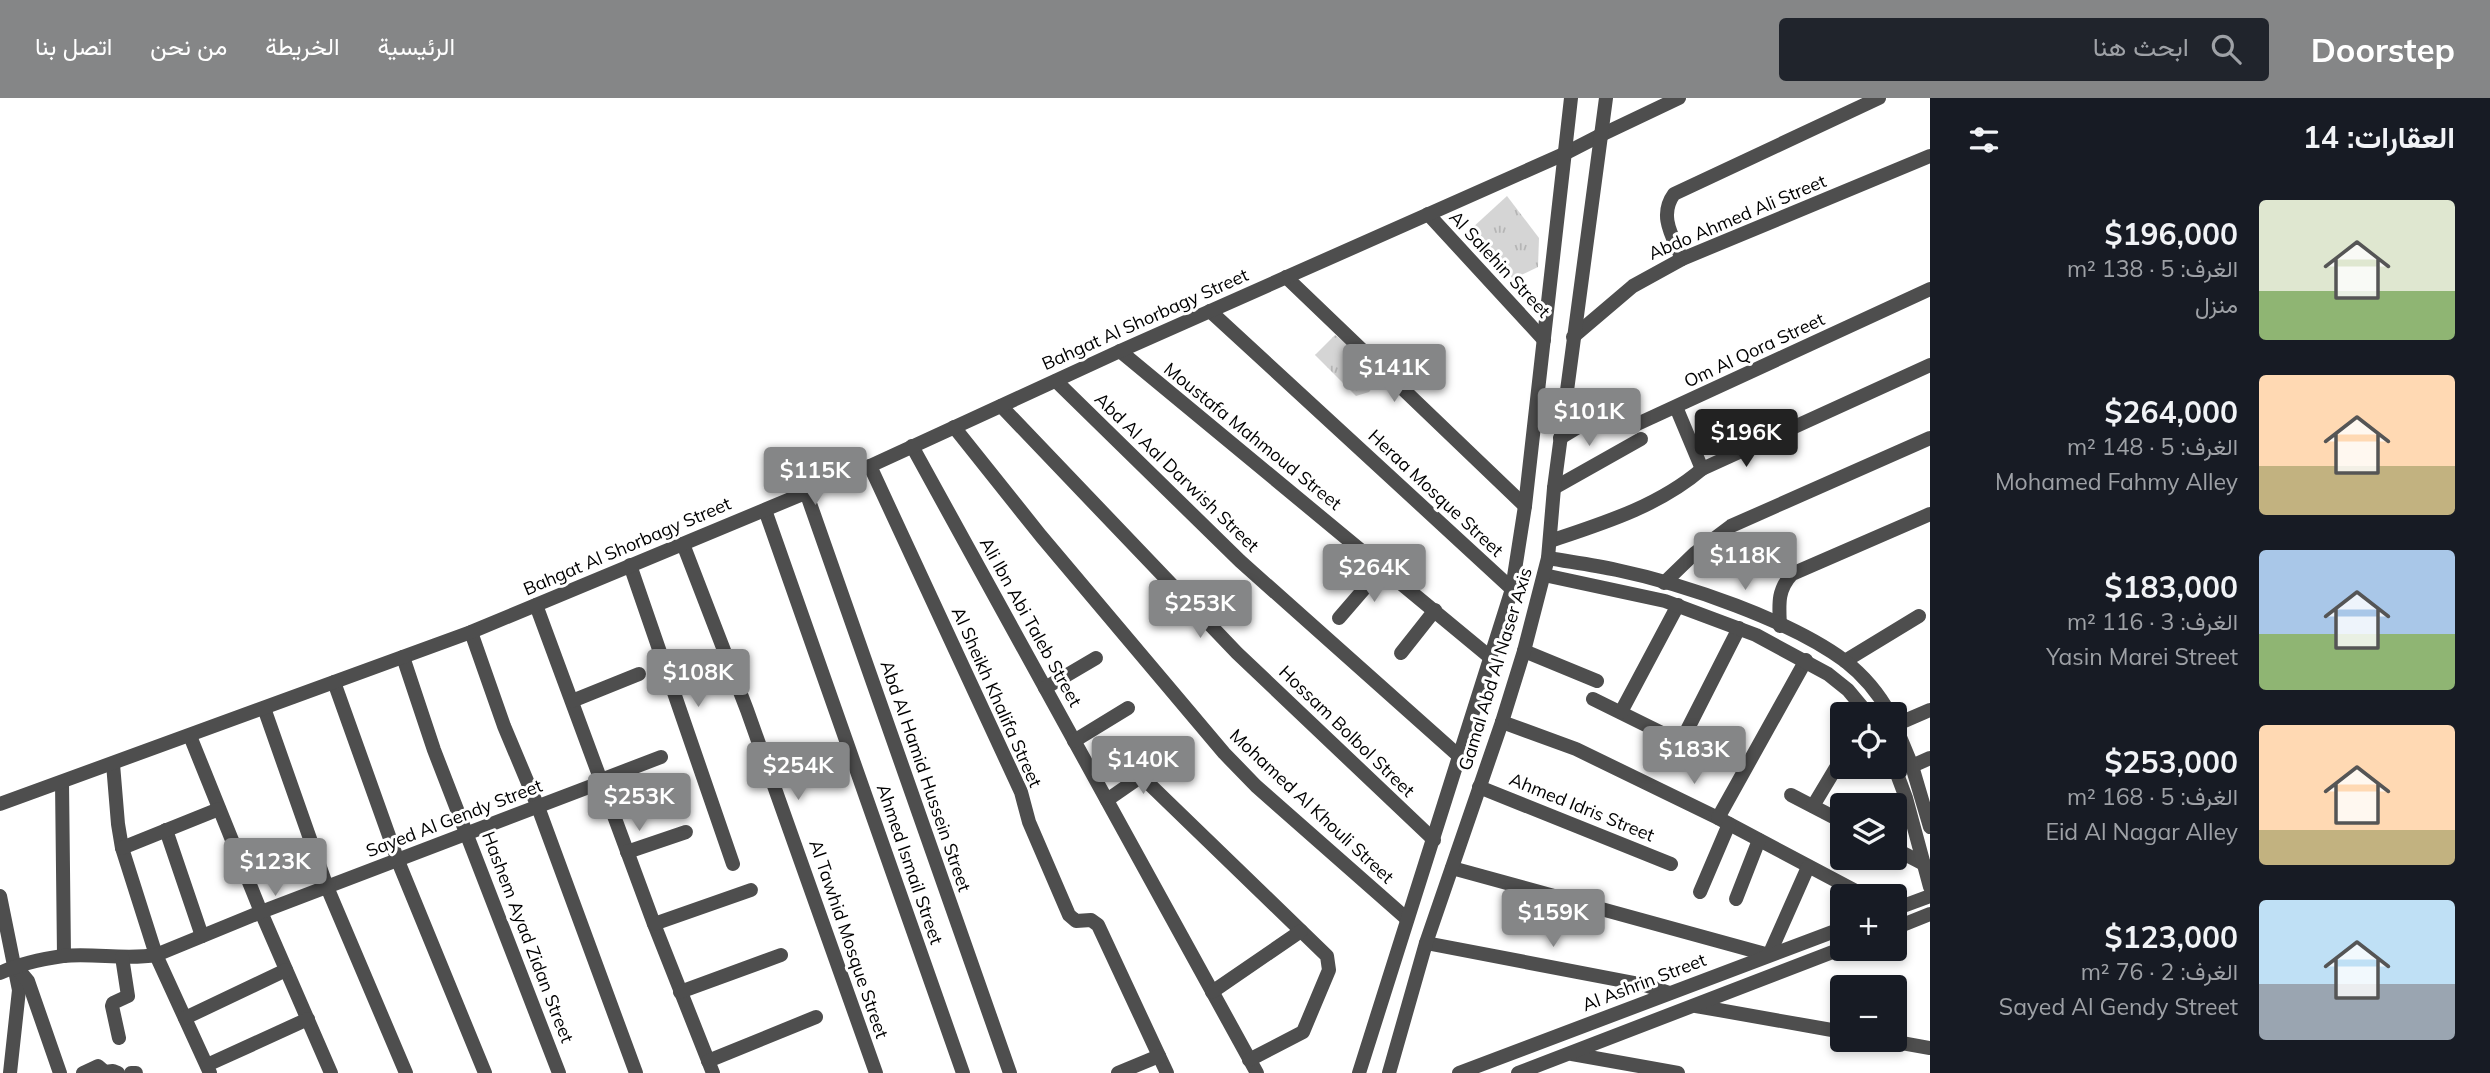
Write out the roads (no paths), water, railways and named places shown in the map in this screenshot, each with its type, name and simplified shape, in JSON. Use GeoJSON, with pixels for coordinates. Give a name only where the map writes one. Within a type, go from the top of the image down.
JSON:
{"type":"FeatureCollection","features":[{"type":"Feature","properties":{"kind":"street","name":"Gamal Abd Al Naser Axis"},"geometry":{"type":"LineString","coordinates":[[1359,1073],[1512,589],[1525,506],[1571,98]]}},
{"type":"Feature","properties":{"kind":"street","name":"Gamal Abd Al Naser Axis"},"geometry":{"type":"LineString","coordinates":[[1389,1073],[1426,943],[1524,651],[1548,558],[1560,438],[1606,98]]}},
{"type":"Feature","properties":{"kind":"street","name":"Bahgat Al Shorbagy Street"},"geometry":{"type":"LineString","coordinates":[[0,804],[471,632],[870,466],[1564,153],[1679,98]]}},
{"type":"Feature","properties":{"kind":"street"},"geometry":{"type":"LineString","coordinates":[[1682,259],[1665,219],[1665,211],[1674,194],[1879,98]]}},
{"type":"Feature","properties":{"kind":"street","name":"Abdo Ahmed Ali Street"},"geometry":{"type":"LineString","coordinates":[[1573,337],[1633,286],[1682,259],[1930,156]]}},
{"type":"Feature","properties":{"kind":"street","name":"Al Salehin Street"},"geometry":{"type":"LineString","coordinates":[[1428,214],[1544,340]]}},
{"type":"Feature","properties":{"kind":"street"},"geometry":{"type":"LineString","coordinates":[[1286,277],[1525,506]]}},
{"type":"Feature","properties":{"kind":"street","name":"Om Al Qora Street"},"geometry":{"type":"LineString","coordinates":[[1560,438],[1603,412],[1611,413],[1622,425],[1629,426],[1676,407],[1930,289]]}},
{"type":"Feature","properties":{"kind":"street","name":"Heraa Mosque Street"},"geometry":{"type":"LineString","coordinates":[[1210,311],[1512,589]]}},
{"type":"Feature","properties":{"kind":"street","name":"Moustafa Mahmoud Street"},"geometry":{"type":"LineString","coordinates":[[1120,351],[1491,658]]}},
{"type":"Feature","properties":{"kind":"street"},"geometry":{"type":"LineString","coordinates":[[1550,541],[1626,514],[1683,485],[1702,469],[1930,365]]}},
{"type":"Feature","properties":{"kind":"street","name":"Abd Al Aal Darwish Street"},"geometry":{"type":"LineString","coordinates":[[1056,380],[1240,561],[1460,757]]}},
{"type":"Feature","properties":{"kind":"street","name":"Hossam Bolbol Street"},"geometry":{"type":"LineString","coordinates":[[1001,405],[1237,653],[1434,840]]}},
{"type":"Feature","properties":{"kind":"street"},"geometry":{"type":"LineString","coordinates":[[1676,407],[1702,469]]}},
{"type":"Feature","properties":{"kind":"street","name":"Mohamed Al Khouli Street"},"geometry":{"type":"LineString","coordinates":[[954,427],[1050,547],[1224,753],[1256,786],[1407,919]]}},
{"type":"Feature","properties":{"kind":"street"},"geometry":{"type":"LineString","coordinates":[[1664,583],[1695,553],[1731,526],[1930,438]]}},
{"type":"Feature","properties":{"kind":"street"},"geometry":{"type":"LineString","coordinates":[[1554,488],[1641,439]]}},
{"type":"Feature","properties":{"kind":"street","name":"Ali Ibn Abi Taleb Street"},"geometry":{"type":"LineString","coordinates":[[912,446],[1253,1067]]}},
{"type":"Feature","properties":{"kind":"street","name":"Al Sheikh Khalifa Street"},"geometry":{"type":"LineString","coordinates":[[870,466],[1021,792],[1028,822],[1069,915],[1076,921],[1091,920],[1098,925],[1159,1056]]}},
{"type":"Feature","properties":{"kind":"street","name":"Abd Al Hamid Hussein Street"},"geometry":{"type":"LineString","coordinates":[[806,492],[1010,1073]]}},
{"type":"Feature","properties":{"kind":"street","name":"Ahmed Ismail Street"},"geometry":{"type":"LineString","coordinates":[[765,510],[962,1073]]}},
{"type":"Feature","properties":{"kind":"street"},"geometry":{"type":"LineString","coordinates":[[1780,626],[1779,593],[1792,574],[1929,518]]}},
{"type":"Feature","properties":{"kind":"street","name":"Al Tawhid Mosque Street"},"geometry":{"type":"LineString","coordinates":[[682,544],[751,723],[876,1073]]}},
{"type":"Feature","properties":{"kind":"street"},"geometry":{"type":"LineString","coordinates":[[1548,558],[1618,570],[1664,583],[1715,598],[1780,626],[1845,661],[1866,680],[1882,702]]}},
{"type":"Feature","properties":{"kind":"street"},"geometry":{"type":"LineString","coordinates":[[630,565],[733,864]]}},
{"type":"Feature","properties":{"kind":"street"},"geometry":{"type":"LineString","coordinates":[[1339,618],[1383,567]]}},
{"type":"Feature","properties":{"kind":"street"},"geometry":{"type":"LineString","coordinates":[[1544,575],[1678,605],[1739,628],[1806,660],[1848,690],[1858,702]]}},
{"type":"Feature","properties":{"kind":"street"},"geometry":{"type":"LineString","coordinates":[[536,605],[710,1067],[816,1017]]}},
{"type":"Feature","properties":{"kind":"street"},"geometry":{"type":"LineString","coordinates":[[1621,712],[1678,605]]}},
{"type":"Feature","properties":{"kind":"street"},"geometry":{"type":"LineString","coordinates":[[1401,653],[1435,610]]}},
{"type":"Feature","properties":{"kind":"street"},"geometry":{"type":"LineString","coordinates":[[1845,661],[1919,615]]}},
{"type":"Feature","properties":{"kind":"street"},"geometry":{"type":"LineString","coordinates":[[1680,744],[1739,628]]}},
{"type":"Feature","properties":{"kind":"street"},"geometry":{"type":"LineString","coordinates":[[471,632],[636,1073]]}},
{"type":"Feature","properties":{"kind":"street"},"geometry":{"type":"LineString","coordinates":[[1524,651],[1597,681]]}},
{"type":"Feature","properties":{"kind":"street","name":"Hashem Ayad Zidan Street"},"geometry":{"type":"LineString","coordinates":[[403,657],[434,750],[559,1073]]}},
{"type":"Feature","properties":{"kind":"street"},"geometry":{"type":"LineString","coordinates":[[1045,688],[1096,657]]}},
{"type":"Feature","properties":{"kind":"street"},"geometry":{"type":"LineString","coordinates":[[1700,892],[1724,821],[1806,660]]}},
{"type":"Feature","properties":{"kind":"street"},"geometry":{"type":"LineString","coordinates":[[572,701],[639,674]]}},
{"type":"Feature","properties":{"kind":"street"},"geometry":{"type":"LineString","coordinates":[[334,682],[398,861],[485,1073]]}},
{"type":"Feature","properties":{"kind":"street"},"geometry":{"type":"LineString","coordinates":[[1593,699],[1680,744],[1705,761]]}},
{"type":"Feature","properties":{"kind":"street"},"geometry":{"type":"LineString","coordinates":[[264,708],[327,887],[406,1073]]}},
{"type":"Feature","properties":{"kind":"street"},"geometry":{"type":"LineString","coordinates":[[1074,741],[1128,708]]}},
{"type":"Feature","properties":{"kind":"street"},"geometry":{"type":"LineString","coordinates":[[1907,720],[1930,710]]}},
{"type":"Feature","properties":{"kind":"street"},"geometry":{"type":"LineString","coordinates":[[1502,722],[1576,749],[1724,821],[1841,884]]}},
{"type":"Feature","properties":{"kind":"street"},"geometry":{"type":"LineString","coordinates":[[190,736],[328,1072]]}},
{"type":"Feature","properties":{"kind":"street"},"geometry":{"type":"LineString","coordinates":[[1907,754],[1930,827]]}},
{"type":"Feature","properties":{"kind":"street","name":"Sayed Al Gendy Street"},"geometry":{"type":"LineString","coordinates":[[0,973],[14,967],[64,956],[138,958],[156,955],[661,757]]}},
{"type":"Feature","properties":{"kind":"street"},"geometry":{"type":"LineString","coordinates":[[1912,766],[1930,758]]}},
{"type":"Feature","properties":{"kind":"street"},"geometry":{"type":"LineString","coordinates":[[113,764],[122,848],[156,955],[209,1069],[308,1019]]}},
{"type":"Feature","properties":{"kind":"street"},"geometry":{"type":"LineString","coordinates":[[1107,800],[1159,764]]}},
{"type":"Feature","properties":{"kind":"street"},"geometry":{"type":"LineString","coordinates":[[1141,776],[1327,956],[1330,965],[1303,1032],[1253,1067]]}},
{"type":"Feature","properties":{"kind":"street"},"geometry":{"type":"LineString","coordinates":[[1813,806],[1830,778]]}},
{"type":"Feature","properties":{"kind":"street"},"geometry":{"type":"LineString","coordinates":[[1899,779],[1930,887]]}},
{"type":"Feature","properties":{"kind":"street"},"geometry":{"type":"LineString","coordinates":[[62,782],[64,956]]}},
{"type":"Feature","properties":{"kind":"street","name":"Ahmed Idris Street"},"geometry":{"type":"LineString","coordinates":[[1479,787],[1671,863]]}},
{"type":"Feature","properties":{"kind":"street"},"geometry":{"type":"LineString","coordinates":[[1791,795],[1830,815]]}},
{"type":"Feature","properties":{"kind":"street"},"geometry":{"type":"LineString","coordinates":[[122,848],[219,809]]}},
{"type":"Feature","properties":{"kind":"street"},"geometry":{"type":"LineString","coordinates":[[166,831],[202,936]]}},
{"type":"Feature","properties":{"kind":"street"},"geometry":{"type":"LineString","coordinates":[[627,852],[686,832]]}},
{"type":"Feature","properties":{"kind":"street"},"geometry":{"type":"LineString","coordinates":[[1736,898],[1759,840]]}},
{"type":"Feature","properties":{"kind":"street"},"geometry":{"type":"LineString","coordinates":[[1907,855],[1924,864]]}},
{"type":"Feature","properties":{"kind":"street"},"geometry":{"type":"LineString","coordinates":[[1452,867],[1769,955],[1808,867]]}},
{"type":"Feature","properties":{"kind":"street"},"geometry":{"type":"LineString","coordinates":[[654,924],[751,890]]}},
{"type":"Feature","properties":{"kind":"street"},"geometry":{"type":"LineString","coordinates":[[1907,905],[1930,896]]}},
{"type":"Feature","properties":{"kind":"street"},"geometry":{"type":"LineString","coordinates":[[0,899],[19,990],[7,1048],[10,1073]]}},
{"type":"Feature","properties":{"kind":"street"},"geometry":{"type":"LineString","coordinates":[[1907,923],[1930,914]]}},
{"type":"Feature","properties":{"kind":"street"},"geometry":{"type":"LineString","coordinates":[[1212,992],[1301,931]]}},
{"type":"Feature","properties":{"kind":"street","name":"Al Ashrin Street"},"geometry":{"type":"LineString","coordinates":[[1459,1073],[1830,933]]}},
{"type":"Feature","properties":{"kind":"street"},"geometry":{"type":"LineString","coordinates":[[1426,943],[1645,985],[1668,993]]}},
{"type":"Feature","properties":{"kind":"street"},"geometry":{"type":"LineString","coordinates":[[1518,1073],[1830,953]]}},
{"type":"Feature","properties":{"kind":"street"},"geometry":{"type":"LineString","coordinates":[[680,992],[781,955]]}},
{"type":"Feature","properties":{"kind":"street"},"geometry":{"type":"LineString","coordinates":[[120,1038],[111,1006],[128,996],[122,957]]}},
{"type":"Feature","properties":{"kind":"street"},"geometry":{"type":"LineString","coordinates":[[14,967],[25,975],[28,981],[60,1073]]}},
{"type":"Feature","properties":{"kind":"street"},"geometry":{"type":"LineString","coordinates":[[185,1018],[286,970]]}},
{"type":"Feature","properties":{"kind":"street"},"geometry":{"type":"LineString","coordinates":[[1695,1005],[1830,1030]]}},
{"type":"Feature","properties":{"kind":"street"},"geometry":{"type":"LineString","coordinates":[[1907,1044],[1930,1048]]}},
{"type":"Feature","properties":{"kind":"street"},"geometry":{"type":"LineString","coordinates":[[1570,1054],[1678,1073]]}},
{"type":"Feature","properties":{"kind":"street"},"geometry":{"type":"LineString","coordinates":[[1118,1073],[1159,1056],[1167,1073]]}},
{"type":"Feature","properties":{"kind":"street"},"geometry":{"type":"LineString","coordinates":[[83,1073],[98,1066],[105,1072],[113,1070],[118,1073]]}},
{"type":"Feature","properties":{"kind":"street"},"geometry":{"type":"LineString","coordinates":[[131,1073],[136,1073]]}}]}
